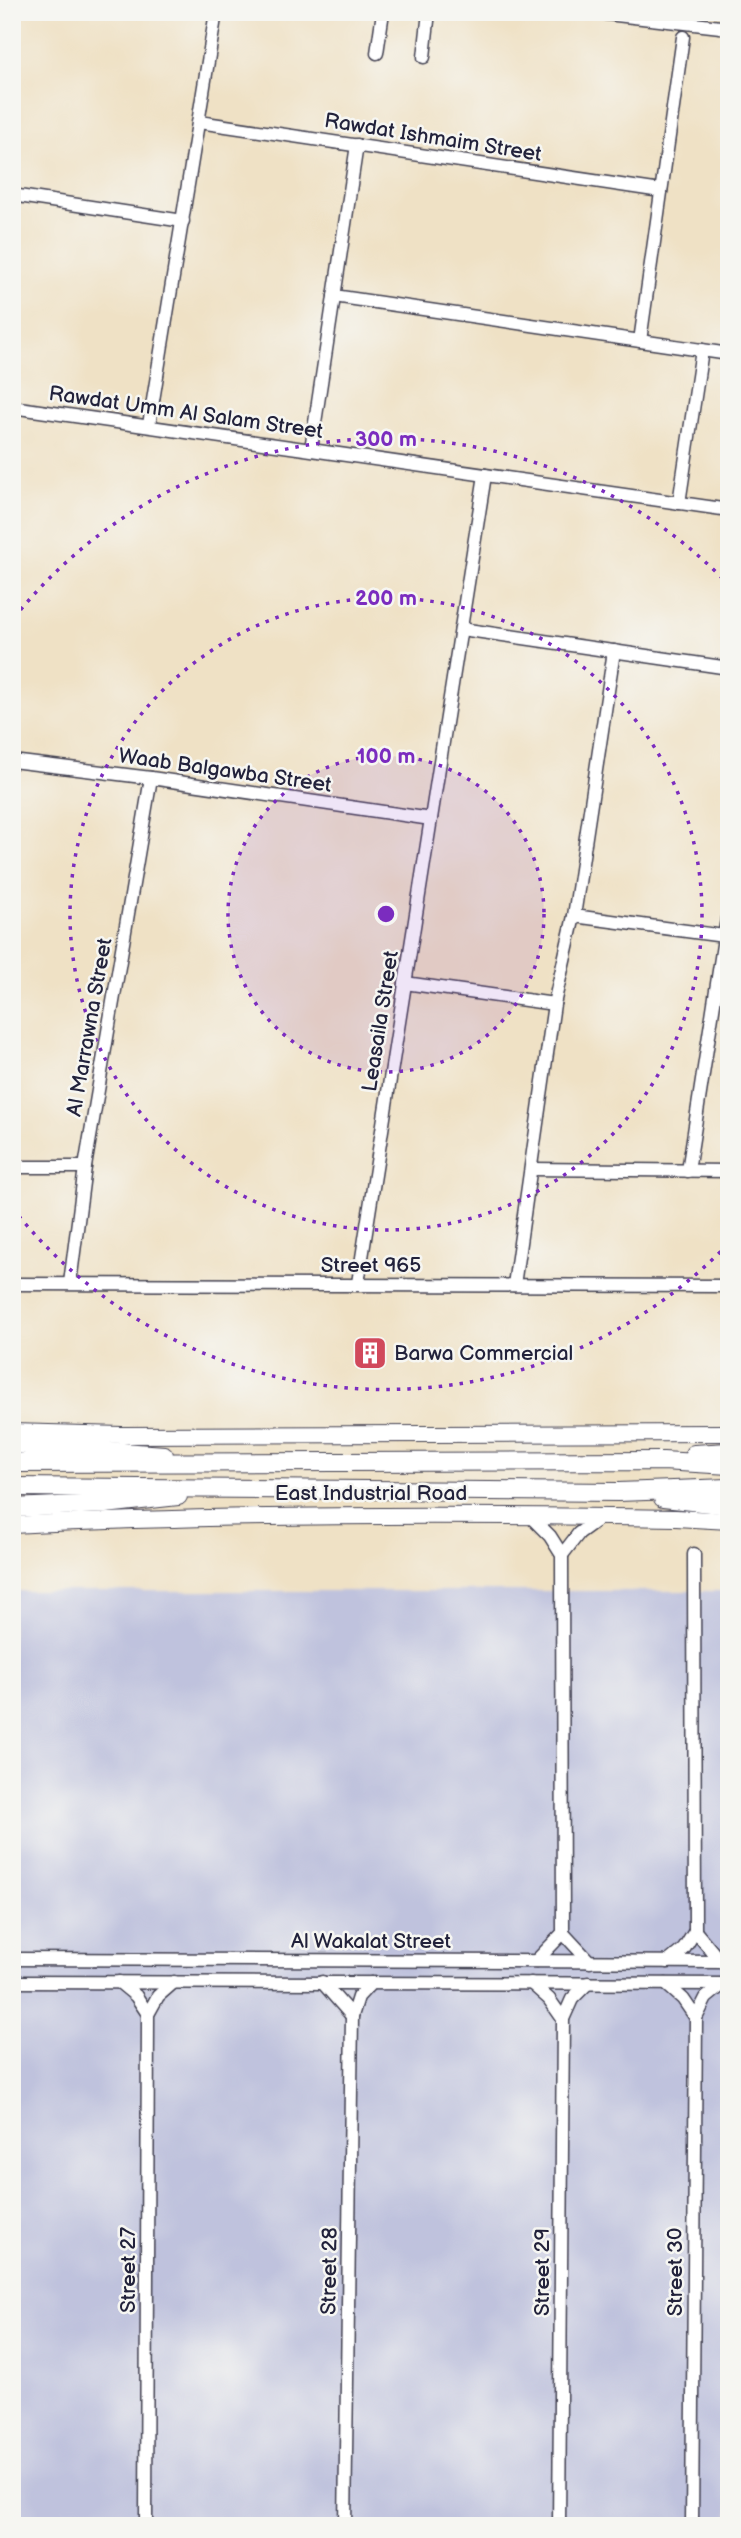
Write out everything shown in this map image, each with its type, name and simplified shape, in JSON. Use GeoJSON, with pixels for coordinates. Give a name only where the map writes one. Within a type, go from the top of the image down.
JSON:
{"type":"FeatureCollection","features":[{"type":"Feature","properties":{"kind":"highway"},"geometry":{"type":"LineString","coordinates":[[12,1444],[149,1453],[216,1463]]}},
{"type":"Feature","properties":{"kind":"highway"},"geometry":{"type":"LineString","coordinates":[[663,1461],[698,1453],[729,1452]]}},
{"type":"Feature","properties":{"kind":"highway","name":"East Industrial Road"},"geometry":{"type":"LineString","coordinates":[[12,1463],[663,1461],[729,1465]]}},
{"type":"Feature","properties":{"kind":"highway","name":"East Industrial Road"},"geometry":{"type":"LineString","coordinates":[[12,1487],[148,1486],[216,1490],[618,1492],[729,1488]]}},
{"type":"Feature","properties":{"kind":"highway"},"geometry":{"type":"LineString","coordinates":[[12,1508],[105,1504],[216,1490]]}},
{"type":"Feature","properties":{"kind":"highway"},"geometry":{"type":"LineString","coordinates":[[618,1492],[729,1505]]}},
{"type":"Feature","properties":{"kind":"main road"},"geometry":{"type":"LineString","coordinates":[[12,1432],[122,1435],[508,1436],[729,1433]]}},
{"type":"Feature","properties":{"kind":"main road","name":"East Industrial Road"},"geometry":{"type":"LineString","coordinates":[[12,1524],[326,1514],[532,1518],[603,1516],[729,1521]]}},
{"type":"Feature","properties":{"kind":"street"},"geometry":{"type":"LineString","coordinates":[[149,425],[216,12]]}},
{"type":"Feature","properties":{"kind":"street"},"geometry":{"type":"LineString","coordinates":[[377,53],[383,12]]}},
{"type":"Feature","properties":{"kind":"street"},"geometry":{"type":"LineString","coordinates":[[424,57],[429,12]]}},
{"type":"Feature","properties":{"kind":"street"},"geometry":{"type":"LineString","coordinates":[[600,13],[729,28]]}},
{"type":"Feature","properties":{"kind":"street"},"geometry":{"type":"LineString","coordinates":[[676,20],[683,37]]}},
{"type":"Feature","properties":{"kind":"street"},"geometry":{"type":"LineString","coordinates":[[640,341],[683,37],[693,23]]}},
{"type":"Feature","properties":{"kind":"street","name":"Rawdat Ishmaim Street"},"geometry":{"type":"LineString","coordinates":[[198,122],[661,191]]}},
{"type":"Feature","properties":{"kind":"street"},"geometry":{"type":"LineString","coordinates":[[311,449],[357,145]]}},
{"type":"Feature","properties":{"kind":"street"},"geometry":{"type":"LineString","coordinates":[[12,195],[183,221]]}},
{"type":"Feature","properties":{"kind":"street"},"geometry":{"type":"LineString","coordinates":[[334,296],[729,354]]}},
{"type":"Feature","properties":{"kind":"street"},"geometry":{"type":"LineString","coordinates":[[679,503],[702,350]]}},
{"type":"Feature","properties":{"kind":"street","name":"Rawdat Umm Al Salam Street"},"geometry":{"type":"LineString","coordinates":[[12,407],[729,510]]}},
{"type":"Feature","properties":{"kind":"street","name":"Leasaila Street"},"geometry":{"type":"LineString","coordinates":[[358,1283],[485,475]]}},
{"type":"Feature","properties":{"kind":"street"},"geometry":{"type":"LineString","coordinates":[[461,629],[729,668]]}},
{"type":"Feature","properties":{"kind":"street"},"geometry":{"type":"LineString","coordinates":[[514,1284],[554,1004],[574,916],[614,652]]}},
{"type":"Feature","properties":{"kind":"street","name":"Waab Balgawba Street"},"geometry":{"type":"LineString","coordinates":[[12,761],[151,778],[431,819]]}},
{"type":"Feature","properties":{"kind":"street","name":"Al Marrawna Street"},"geometry":{"type":"LineString","coordinates":[[71,1283],[85,1167],[151,778]]}},
{"type":"Feature","properties":{"kind":"street"},"geometry":{"type":"LineString","coordinates":[[688,1171],[729,906]]}},
{"type":"Feature","properties":{"kind":"street"},"geometry":{"type":"LineString","coordinates":[[574,916],[724,936]]}},
{"type":"Feature","properties":{"kind":"street"},"geometry":{"type":"LineString","coordinates":[[405,983],[554,1004]]}},
{"type":"Feature","properties":{"kind":"street"},"geometry":{"type":"LineString","coordinates":[[12,1167],[85,1167]]}},
{"type":"Feature","properties":{"kind":"street"},"geometry":{"type":"LineString","coordinates":[[531,1169],[729,1171]]}},
{"type":"Feature","properties":{"kind":"street","name":"Street 965"},"geometry":{"type":"LineString","coordinates":[[12,1284],[729,1286]]}},
{"type":"Feature","properties":{"kind":"street"},"geometry":{"type":"LineString","coordinates":[[562,1555],[579,1533],[603,1516]]}},
{"type":"Feature","properties":{"kind":"street"},"geometry":{"type":"LineString","coordinates":[[532,1518],[550,1536],[562,1555],[563,1933],[590,1962]]}},
{"type":"Feature","properties":{"kind":"street"},"geometry":{"type":"LineString","coordinates":[[668,1962],[684,1949],[695,1931],[694,1554]]}},
{"type":"Feature","properties":{"kind":"street"},"geometry":{"type":"LineString","coordinates":[[695,1931],[725,1962]]}},
{"type":"Feature","properties":{"kind":"street"},"geometry":{"type":"LineString","coordinates":[[536,1961],[563,1933]]}},
{"type":"Feature","properties":{"kind":"street","name":"Al Wakalat Street"},"geometry":{"type":"LineString","coordinates":[[12,1959],[725,1962]]}},
{"type":"Feature","properties":{"kind":"street","name":"Al Wakalat Street"},"geometry":{"type":"LineString","coordinates":[[12,1982],[726,1984]]}},
{"type":"Feature","properties":{"kind":"street"},"geometry":{"type":"LineString","coordinates":[[120,1982],[148,2014],[158,1996],[174,1982]]}},
{"type":"Feature","properties":{"kind":"street"},"geometry":{"type":"LineString","coordinates":[[322,1982],[352,2016]]}},
{"type":"Feature","properties":{"kind":"street","name":"Street 28"},"geometry":{"type":"LineString","coordinates":[[345,2526],[352,2016],[358,1997],[371,1983]]}},
{"type":"Feature","properties":{"kind":"street"},"geometry":{"type":"LineString","coordinates":[[531,1983],[549,1998],[563,2019]]}},
{"type":"Feature","properties":{"kind":"street"},"geometry":{"type":"LineString","coordinates":[[563,2019],[572,1999],[588,1983]]}},
{"type":"Feature","properties":{"kind":"street"},"geometry":{"type":"LineString","coordinates":[[666,1983],[683,1999],[696,2018],[706,1998],[726,1984]]}},
{"type":"Feature","properties":{"kind":"street","name":"Street 27"},"geometry":{"type":"LineString","coordinates":[[146,2526],[148,2014]]}},
{"type":"Feature","properties":{"kind":"street","name":"Street 30"},"geometry":{"type":"LineString","coordinates":[[692,2526],[696,2018]]}},
{"type":"Feature","properties":{"kind":"street","name":"Street 29"},"geometry":{"type":"LineString","coordinates":[[559,2526],[563,2019]]}},
{"type":"Feature","properties":{"kind":"shaded area"},"geometry":{"type":"Polygon","coordinates":[[[12,1591],[729,1591],[729,2526],[12,2526],[12,1591]]]}},
{"type":"Feature","properties":{"kind":"place","name":"Barwa Commercial"},"geometry":{"type":"Point","coordinates":[370,1353]}}]}
